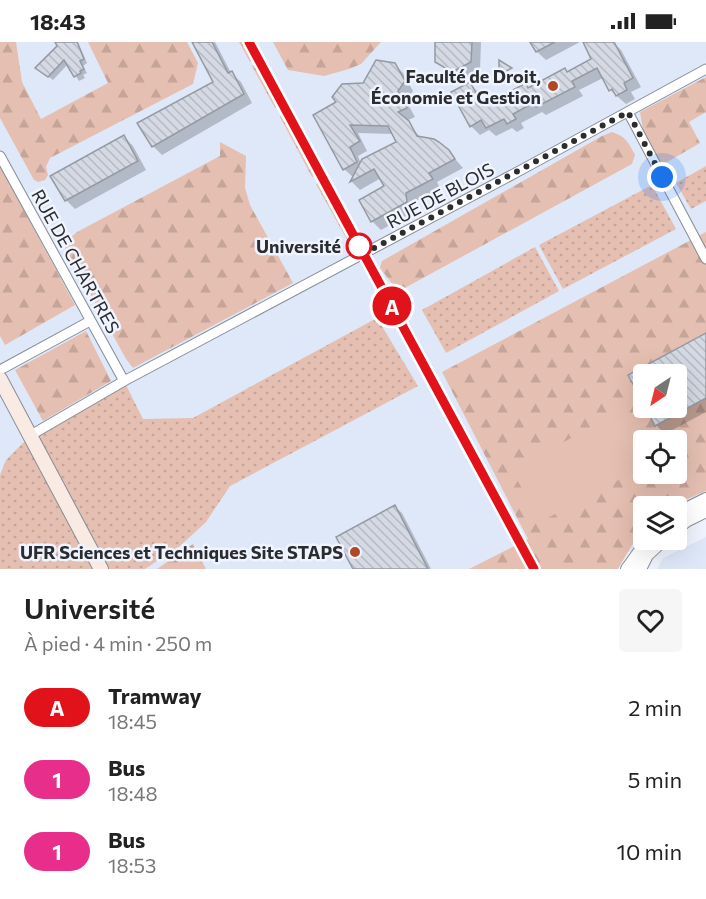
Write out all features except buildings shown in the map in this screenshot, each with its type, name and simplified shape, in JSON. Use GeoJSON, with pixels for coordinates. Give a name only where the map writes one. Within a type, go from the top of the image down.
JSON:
{"type":"FeatureCollection","features":[{"type":"Feature","properties":{"kind":"main road"},"geometry":{"type":"LineString","coordinates":[[0,379],[101,569]]}},
{"type":"Feature","properties":{"kind":"street","name":"RUE DE BLOIS"},"geometry":{"type":"LineString","coordinates":[[31,435],[124,381],[706,69]]}},
{"type":"Feature","properties":{"kind":"street"},"geometry":{"type":"LineString","coordinates":[[628,112],[706,259]]}},
{"type":"Feature","properties":{"kind":"street","name":"RUE DE CHARTRES"},"geometry":{"type":"LineString","coordinates":[[0,156],[124,381]]}},
{"type":"Feature","properties":{"kind":"street"},"geometry":{"type":"LineString","coordinates":[[0,370],[90,321]]}},
{"type":"Feature","properties":{"kind":"street"},"geometry":{"type":"LineString","coordinates":[[687,508],[706,499]]}},
{"type":"Feature","properties":{"kind":"street"},"geometry":{"type":"LineString","coordinates":[[687,520],[706,511]]}},
{"type":"Feature","properties":{"kind":"street"},"geometry":{"type":"LineString","coordinates":[[627,569],[641,550]]}},
{"type":"Feature","properties":{"kind":"street"},"geometry":{"type":"LineString","coordinates":[[640,569],[652,550]]}},
{"type":"Feature","properties":{"kind":"shaded area"},"geometry":{"type":"Polygon","coordinates":[[[0,42],[706,42],[706,499],[687,509],[687,496],[633,496],[634,550],[580,569],[0,569],[0,42]]]}},
{"type":"Feature","properties":{"kind":"shaded area"},"geometry":{"type":"Polygon","coordinates":[[[706,537],[706,569],[657,569],[663,558],[679,550],[687,550],[687,546],[706,537]]]}},
{"type":"Feature","properties":{"kind":"green space"},"geometry":{"type":"Polygon","coordinates":[[[0,42],[16,42],[22,82],[41,119],[108,83],[88,42],[187,42],[198,63],[193,84],[50,158],[46,167],[48,175],[45,180],[38,182],[34,180],[0,118],[0,42]]]}},
{"type":"Feature","properties":{"kind":"green space"},"geometry":{"type":"Polygon","coordinates":[[[239,42],[253,42],[260,56],[250,62],[239,42]]]}},
{"type":"Feature","properties":{"kind":"green space"},"geometry":{"type":"Polygon","coordinates":[[[273,42],[381,42],[361,64],[324,76],[288,70],[273,42]]]}},
{"type":"Feature","properties":{"kind":"green space"},"geometry":{"type":"Polygon","coordinates":[[[263,60],[284,98],[275,108],[252,66],[263,60]]]}},
{"type":"Feature","properties":{"kind":"green space"},"geometry":{"type":"Polygon","coordinates":[[[706,77],[706,112],[689,122],[700,143],[662,165],[643,130],[640,112],[706,77]]]}},
{"type":"Feature","properties":{"kind":"green space"},"geometry":{"type":"Polygon","coordinates":[[[288,108],[324,174],[312,177],[280,117],[288,108]]]}},
{"type":"Feature","properties":{"kind":"green space"},"geometry":{"type":"Polygon","coordinates":[[[612,132],[626,140],[631,147],[635,155],[632,164],[401,290],[396,289],[380,268],[382,261],[612,132]]]}},
{"type":"Feature","properties":{"kind":"green space"},"geometry":{"type":"Polygon","coordinates":[[[220,142],[246,156],[245,188],[250,205],[293,283],[133,368],[63,244],[77,232],[220,156],[220,142]]]}},
{"type":"Feature","properties":{"kind":"green space"},"geometry":{"type":"Polygon","coordinates":[[[0,166],[75,305],[5,345],[0,336],[0,166]]]}},
{"type":"Feature","properties":{"kind":"green space"},"geometry":{"type":"Polygon","coordinates":[[[706,166],[706,201],[691,209],[676,183],[706,166]]]}},
{"type":"Feature","properties":{"kind":"green space"},"geometry":{"type":"Polygon","coordinates":[[[329,182],[361,242],[351,247],[316,184],[329,182]]]}},
{"type":"Feature","properties":{"kind":"green space"},"geometry":{"type":"Polygon","coordinates":[[[652,185],[676,229],[563,289],[539,245],[652,185]]]}},
{"type":"Feature","properties":{"kind":"green space"},"geometry":{"type":"Polygon","coordinates":[[[706,232],[706,491],[687,499],[687,496],[633,496],[633,543],[618,569],[469,569],[528,539],[442,372],[706,232]]]}},
{"type":"Feature","properties":{"kind":"green space"},"geometry":{"type":"Polygon","coordinates":[[[535,247],[559,291],[446,353],[422,310],[535,247]]]}},
{"type":"Feature","properties":{"kind":"green space"},"geometry":{"type":"Polygon","coordinates":[[[377,318],[418,386],[230,486],[206,522],[180,546],[145,569],[0,569],[0,475],[6,460],[31,435],[124,381],[143,419],[193,418],[377,318]]]}},
{"type":"Feature","properties":{"kind":"green space"},"geometry":{"type":"Polygon","coordinates":[[[86,331],[111,381],[43,421],[15,370],[86,331]]]}},
{"type":"Feature","properties":{"kind":"green space"},"geometry":{"type":"Polygon","coordinates":[[[619,412],[633,438],[633,472],[540,522],[512,470],[619,412]]]}},
{"type":"Feature","properties":{"kind":"green space"},"geometry":{"type":"Polygon","coordinates":[[[193,544],[206,569],[157,569],[193,544]]]}},
{"type":"Feature","properties":{"kind":"tram line"},"geometry":{"type":"LineString","coordinates":[[249,42],[534,569]]}},
{"type":"Feature","properties":{"kind":"tram line","name":"A"},"geometry":{"type":"LineString","coordinates":[[249,42],[534,569]]}},
{"type":"Feature","properties":{"kind":"place","name":"Faculté de Droit, Économie et Gestion"},"geometry":{"type":"Point","coordinates":[553,86]}},
{"type":"Feature","properties":{"kind":"place","name":"Université"},"geometry":{"type":"Point","coordinates":[359,246]}},
{"type":"Feature","properties":{"kind":"place","name":"UFR Sciences et Techniques Site STAPS"},"geometry":{"type":"Point","coordinates":[355,552]}},
{"type":"Feature","properties":{"kind":"route"},"geometry":{"type":"LineString","coordinates":[[359,246],[363,254],[628,112],[662,177]]}}]}
